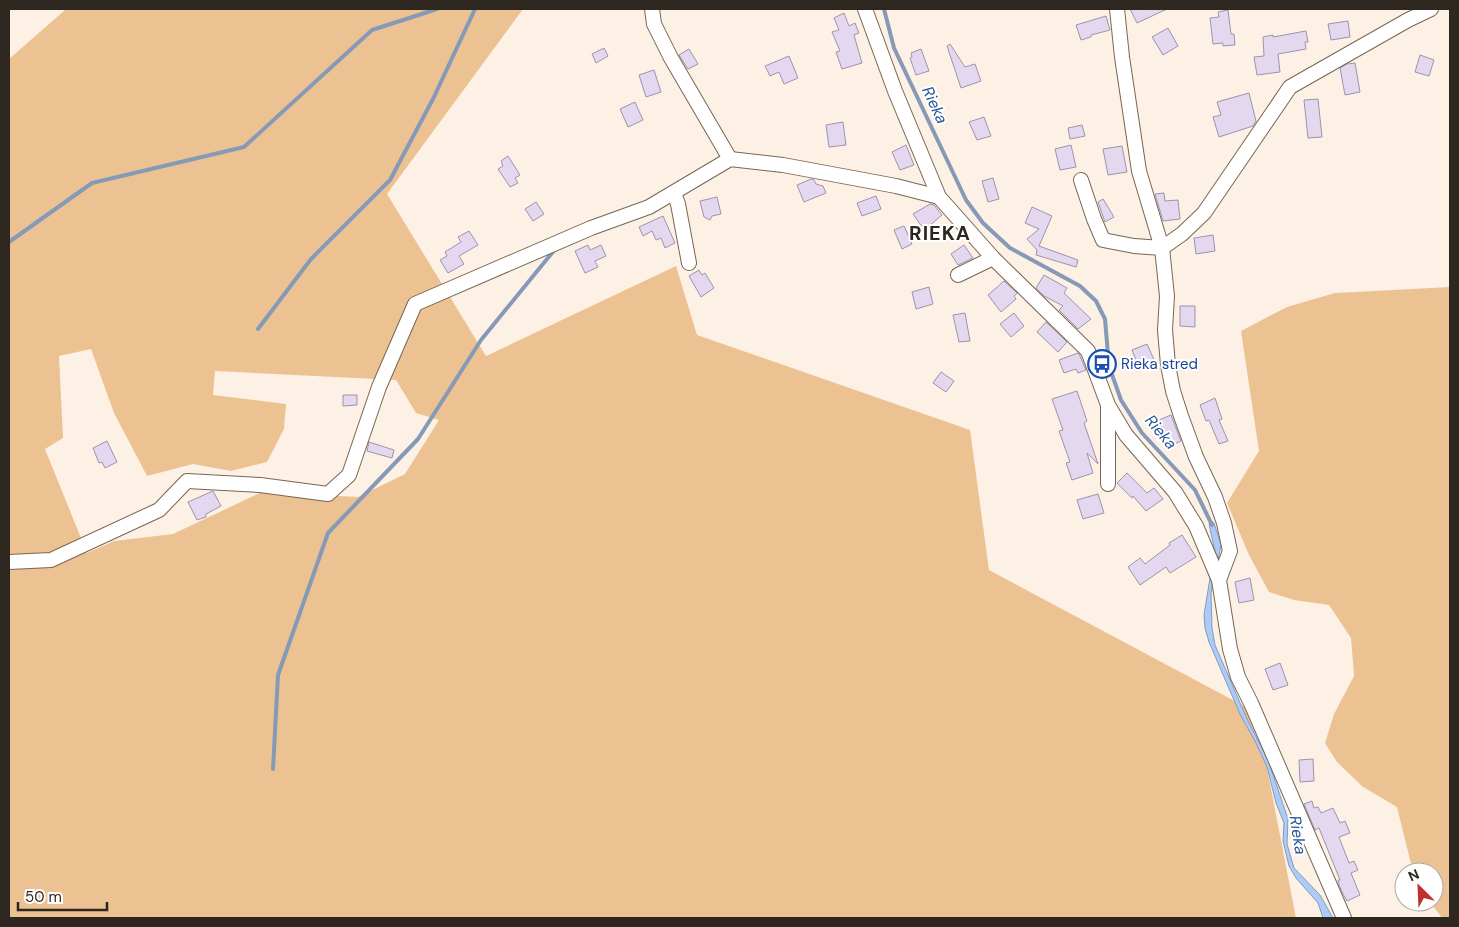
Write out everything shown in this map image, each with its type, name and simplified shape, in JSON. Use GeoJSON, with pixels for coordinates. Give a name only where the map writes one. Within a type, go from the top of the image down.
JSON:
{"type":"FeatureCollection","features":[{"type":"Feature","properties":{"kind":"street"},"geometry":{"type":"LineString","coordinates":[[652,9],[654,24],[671,58],[730,159]]}},
{"type":"Feature","properties":{"kind":"street"},"geometry":{"type":"LineString","coordinates":[[865,9],[895,91],[939,197],[993,258],[1088,350],[1108,405],[1126,435],[1175,492],[1196,526],[1219,579],[1230,649],[1238,677],[1251,702],[1344,918]]}},
{"type":"Feature","properties":{"kind":"street"},"geometry":{"type":"LineString","coordinates":[[1118,9],[1122,57],[1139,171],[1162,248],[1167,296],[1164,330],[1173,391],[1196,457],[1215,496],[1224,523],[1230,551],[1219,579]]}},
{"type":"Feature","properties":{"kind":"street"},"geometry":{"type":"LineString","coordinates":[[1081,180],[1103,240],[1134,246],[1162,248],[1182,234],[1204,213],[1290,87],[1408,20],[1431,9]]}},
{"type":"Feature","properties":{"kind":"street"},"geometry":{"type":"LineString","coordinates":[[9,562],[51,560],[159,510],[187,481],[260,485],[328,494],[349,475],[379,387],[415,304],[591,228],[649,207],[730,159],[783,165],[896,186],[939,197]]}},
{"type":"Feature","properties":{"kind":"street"},"geometry":{"type":"LineString","coordinates":[[674,193],[678,204],[689,263]]}},
{"type":"Feature","properties":{"kind":"street"},"geometry":{"type":"LineString","coordinates":[[958,275],[993,258]]}},
{"type":"Feature","properties":{"kind":"street"},"geometry":{"type":"LineString","coordinates":[[1108,405],[1108,484]]}},
{"type":"Feature","properties":{"kind":"shaded area"},"geometry":{"type":"Polygon","coordinates":[[[523,9],[387,194],[486,356],[676,266],[697,335],[970,430],[989,570],[1244,706],[1265,758],[1296,918],[9,918],[9,59],[65,10],[523,9]],[[91,349],[59,356],[63,438],[45,449],[87,553],[114,541],[173,534],[262,492],[358,497],[405,474],[439,420],[416,413],[396,380],[215,371],[213,395],[286,404],[284,429],[267,462],[231,471],[193,464],[147,476],[114,413],[91,349]]]}},
{"type":"Feature","properties":{"kind":"shaded area"},"geometry":{"type":"Polygon","coordinates":[[[1450,287],[1450,918],[1442,918],[1438,912],[1444,912],[1444,862],[1411,862],[1397,807],[1363,787],[1337,762],[1325,743],[1334,714],[1354,676],[1351,638],[1329,605],[1294,600],[1269,592],[1249,555],[1227,503],[1259,451],[1241,331],[1287,307],[1335,293],[1450,287]]]}},
{"type":"Feature","properties":{"kind":"water","name":"Rieka"},"geometry":{"type":"Polygon","coordinates":[[[1211,520],[1214,523],[1221,545],[1214,570],[1211,594],[1212,628],[1215,645],[1247,719],[1268,760],[1288,819],[1287,844],[1294,868],[1320,895],[1333,918],[1323,918],[1318,903],[1296,878],[1289,866],[1283,841],[1284,823],[1276,803],[1267,767],[1240,714],[1209,642],[1204,615],[1210,578],[1207,570],[1215,551],[1209,524],[1211,520]]]}},
{"type":"Feature","properties":{"kind":"building"},"geometry":{"type":"Polygon","coordinates":[[[1130,9],[1167,9],[1137,23],[1130,9]]]}},
{"type":"Feature","properties":{"kind":"building"},"geometry":{"type":"Polygon","coordinates":[[[1228,10],[1231,34],[1234,34],[1235,45],[1223,46],[1223,43],[1213,44],[1210,18],[1219,17],[1218,12],[1228,10]]]}},
{"type":"Feature","properties":{"kind":"building"},"geometry":{"type":"Polygon","coordinates":[[[844,13],[849,26],[855,23],[859,33],[854,35],[862,63],[842,69],[836,52],[840,51],[832,32],[839,30],[834,18],[844,13]]]}},
{"type":"Feature","properties":{"kind":"building"},"geometry":{"type":"Polygon","coordinates":[[[1106,16],[1110,30],[1081,40],[1076,25],[1106,16]]]}},
{"type":"Feature","properties":{"kind":"building"},"geometry":{"type":"Polygon","coordinates":[[[1348,21],[1350,37],[1331,40],[1328,24],[1348,21]]]}},
{"type":"Feature","properties":{"kind":"building"},"geometry":{"type":"Polygon","coordinates":[[[1168,28],[1178,46],[1163,55],[1152,37],[1168,28]]]}},
{"type":"Feature","properties":{"kind":"building"},"geometry":{"type":"Polygon","coordinates":[[[1306,31],[1308,42],[1305,42],[1306,49],[1278,54],[1280,72],[1257,75],[1254,57],[1264,56],[1263,37],[1306,31]]]}},
{"type":"Feature","properties":{"kind":"building"},"geometry":{"type":"Polygon","coordinates":[[[950,44],[965,67],[975,64],[981,81],[961,88],[947,46],[950,44]]]}},
{"type":"Feature","properties":{"kind":"building"},"geometry":{"type":"Polygon","coordinates":[[[604,48],[608,56],[596,63],[592,54],[604,48]]]}},
{"type":"Feature","properties":{"kind":"building"},"geometry":{"type":"Polygon","coordinates":[[[689,49],[698,64],[688,69],[679,55],[689,49]]]}},
{"type":"Feature","properties":{"kind":"building"},"geometry":{"type":"Polygon","coordinates":[[[921,49],[929,71],[916,75],[910,58],[912,57],[911,53],[921,49]]]}},
{"type":"Feature","properties":{"kind":"building"},"geometry":{"type":"Polygon","coordinates":[[[1420,55],[1434,60],[1429,76],[1415,72],[1420,55]]]}},
{"type":"Feature","properties":{"kind":"building"},"geometry":{"type":"Polygon","coordinates":[[[789,56],[798,78],[784,84],[779,72],[770,76],[765,66],[789,56]]]}},
{"type":"Feature","properties":{"kind":"building"},"geometry":{"type":"Polygon","coordinates":[[[1355,63],[1360,92],[1345,95],[1340,68],[1347,64],[1355,63]]]}},
{"type":"Feature","properties":{"kind":"building"},"geometry":{"type":"Polygon","coordinates":[[[654,70],[661,92],[646,97],[639,75],[654,70]]]}},
{"type":"Feature","properties":{"kind":"building"},"geometry":{"type":"Polygon","coordinates":[[[1249,93],[1256,121],[1253,126],[1219,137],[1213,117],[1221,115],[1217,102],[1249,93]]]}},
{"type":"Feature","properties":{"kind":"building"},"geometry":{"type":"Polygon","coordinates":[[[1318,99],[1322,137],[1308,138],[1304,100],[1318,99]]]}},
{"type":"Feature","properties":{"kind":"building"},"geometry":{"type":"Polygon","coordinates":[[[635,102],[643,120],[628,127],[620,109],[635,102]]]}},
{"type":"Feature","properties":{"kind":"building"},"geometry":{"type":"Polygon","coordinates":[[[984,117],[991,136],[977,140],[969,122],[984,117]]]}},
{"type":"Feature","properties":{"kind":"building"},"geometry":{"type":"Polygon","coordinates":[[[843,122],[846,145],[829,147],[826,125],[843,122]]]}},
{"type":"Feature","properties":{"kind":"building"},"geometry":{"type":"Polygon","coordinates":[[[1082,125],[1085,136],[1070,139],[1068,128],[1082,125]]]}},
{"type":"Feature","properties":{"kind":"building"},"geometry":{"type":"Polygon","coordinates":[[[906,145],[914,165],[900,170],[892,152],[906,145]]]}},
{"type":"Feature","properties":{"kind":"building"},"geometry":{"type":"Polygon","coordinates":[[[1071,145],[1076,167],[1060,170],[1055,149],[1071,145]]]}},
{"type":"Feature","properties":{"kind":"building"},"geometry":{"type":"Polygon","coordinates":[[[1122,146],[1127,172],[1108,175],[1103,149],[1122,146]]]}},
{"type":"Feature","properties":{"kind":"building"},"geometry":{"type":"Polygon","coordinates":[[[508,156],[520,175],[515,178],[518,183],[510,187],[498,169],[503,166],[501,161],[508,156]]]}},
{"type":"Feature","properties":{"kind":"building"},"geometry":{"type":"Polygon","coordinates":[[[993,178],[999,199],[988,202],[982,181],[993,178]]]}},
{"type":"Feature","properties":{"kind":"building"},"geometry":{"type":"Polygon","coordinates":[[[811,179],[816,184],[823,186],[826,193],[804,202],[797,185],[811,179]]]}},
{"type":"Feature","properties":{"kind":"building"},"geometry":{"type":"Polygon","coordinates":[[[1164,193],[1165,201],[1178,200],[1180,219],[1163,221],[1155,194],[1164,193]]]}},
{"type":"Feature","properties":{"kind":"building"},"geometry":{"type":"Polygon","coordinates":[[[876,196],[881,209],[862,216],[857,203],[876,196]]]}},
{"type":"Feature","properties":{"kind":"building"},"geometry":{"type":"Polygon","coordinates":[[[717,197],[721,214],[712,216],[710,220],[704,217],[700,201],[717,197]]]}},
{"type":"Feature","properties":{"kind":"building"},"geometry":{"type":"Polygon","coordinates":[[[1103,199],[1114,217],[1105,222],[1098,202],[1103,199]]]}},
{"type":"Feature","properties":{"kind":"building"},"geometry":{"type":"Polygon","coordinates":[[[536,202],[544,214],[533,221],[525,209],[536,202]]]}},
{"type":"Feature","properties":{"kind":"building"},"geometry":{"type":"Polygon","coordinates":[[[930,204],[934,205],[942,215],[929,226],[923,228],[913,214],[930,204]]]}},
{"type":"Feature","properties":{"kind":"building"},"geometry":{"type":"Polygon","coordinates":[[[1032,207],[1052,216],[1039,246],[1078,260],[1076,267],[1036,255],[1037,250],[1027,239],[1039,229],[1025,223],[1032,207]]]}},
{"type":"Feature","properties":{"kind":"building"},"geometry":{"type":"Polygon","coordinates":[[[663,216],[675,243],[665,248],[661,238],[656,240],[652,231],[643,236],[639,227],[663,216]]]}},
{"type":"Feature","properties":{"kind":"building"},"geometry":{"type":"Polygon","coordinates":[[[904,226],[912,244],[902,249],[894,230],[904,226]]]}},
{"type":"Feature","properties":{"kind":"building"},"geometry":{"type":"Polygon","coordinates":[[[469,231],[478,245],[459,256],[464,264],[448,273],[440,260],[447,256],[445,252],[461,242],[458,237],[469,231]]]}},
{"type":"Feature","properties":{"kind":"building"},"geometry":{"type":"Polygon","coordinates":[[[1213,235],[1215,251],[1196,254],[1194,238],[1213,235]]]}},
{"type":"Feature","properties":{"kind":"building"},"geometry":{"type":"Polygon","coordinates":[[[588,245],[590,250],[601,245],[606,256],[595,261],[598,267],[585,273],[575,251],[588,245]]]}},
{"type":"Feature","properties":{"kind":"building"},"geometry":{"type":"Polygon","coordinates":[[[964,245],[973,258],[958,265],[951,254],[964,245]]]}},
{"type":"Feature","properties":{"kind":"building"},"geometry":{"type":"Polygon","coordinates":[[[699,270],[702,275],[705,273],[714,288],[701,297],[689,276],[699,270]]]}},
{"type":"Feature","properties":{"kind":"building"},"geometry":{"type":"Polygon","coordinates":[[[1044,275],[1067,288],[1064,293],[1091,319],[1078,329],[1059,310],[1063,306],[1044,296],[1036,288],[1044,275]]]}},
{"type":"Feature","properties":{"kind":"building"},"geometry":{"type":"Polygon","coordinates":[[[1004,281],[1017,293],[1014,296],[1016,299],[1001,312],[988,295],[1004,281]]]}},
{"type":"Feature","properties":{"kind":"building"},"geometry":{"type":"Polygon","coordinates":[[[929,287],[933,304],[916,309],[912,292],[929,287]]]}},
{"type":"Feature","properties":{"kind":"building"},"geometry":{"type":"Polygon","coordinates":[[[1180,306],[1195,306],[1195,327],[1180,326],[1180,306]]]}},
{"type":"Feature","properties":{"kind":"building"},"geometry":{"type":"Polygon","coordinates":[[[965,313],[970,341],[959,342],[953,315],[965,313]]]}},
{"type":"Feature","properties":{"kind":"building"},"geometry":{"type":"Polygon","coordinates":[[[1014,313],[1024,326],[1011,337],[1000,324],[1014,313]]]}},
{"type":"Feature","properties":{"kind":"building"},"geometry":{"type":"Polygon","coordinates":[[[1046,322],[1067,342],[1058,352],[1037,332],[1046,322]]]}},
{"type":"Feature","properties":{"kind":"building"},"geometry":{"type":"Polygon","coordinates":[[[1147,344],[1156,364],[1140,370],[1132,350],[1147,344]]]}},
{"type":"Feature","properties":{"kind":"building"},"geometry":{"type":"Polygon","coordinates":[[[1078,353],[1086,370],[1078,373],[1076,369],[1064,373],[1059,360],[1078,353]]]}},
{"type":"Feature","properties":{"kind":"building"},"geometry":{"type":"Polygon","coordinates":[[[941,372],[954,381],[946,392],[933,383],[941,372]]]}},
{"type":"Feature","properties":{"kind":"building"},"geometry":{"type":"Polygon","coordinates":[[[1077,391],[1087,421],[1084,423],[1098,464],[1087,453],[1093,473],[1072,480],[1066,463],[1070,462],[1059,431],[1063,430],[1052,399],[1077,391]]]}},
{"type":"Feature","properties":{"kind":"building"},"geometry":{"type":"Polygon","coordinates":[[[343,395],[357,395],[357,405],[343,406],[343,395]]]}},
{"type":"Feature","properties":{"kind":"building"},"geometry":{"type":"Polygon","coordinates":[[[1215,398],[1222,419],[1219,420],[1228,441],[1219,444],[1209,420],[1206,421],[1200,405],[1215,398]]]}},
{"type":"Feature","properties":{"kind":"building"},"geometry":{"type":"Polygon","coordinates":[[[1171,415],[1181,441],[1170,446],[1159,420],[1171,415]]]}},
{"type":"Feature","properties":{"kind":"building"},"geometry":{"type":"Polygon","coordinates":[[[107,441],[117,462],[105,468],[102,462],[99,463],[93,448],[107,441]]]}},
{"type":"Feature","properties":{"kind":"building"},"geometry":{"type":"Polygon","coordinates":[[[369,442],[394,450],[392,458],[367,451],[369,442]]]}},
{"type":"Feature","properties":{"kind":"building"},"geometry":{"type":"Polygon","coordinates":[[[1127,473],[1147,493],[1154,488],[1163,499],[1146,511],[1133,496],[1132,498],[1117,483],[1127,473]]]}},
{"type":"Feature","properties":{"kind":"building"},"geometry":{"type":"Polygon","coordinates":[[[213,491],[221,506],[206,514],[206,517],[197,520],[188,502],[213,491]]]}},
{"type":"Feature","properties":{"kind":"building"},"geometry":{"type":"Polygon","coordinates":[[[1098,494],[1104,513],[1083,519],[1077,500],[1098,494]]]}},
{"type":"Feature","properties":{"kind":"building"},"geometry":{"type":"Polygon","coordinates":[[[1182,535],[1196,557],[1170,573],[1166,567],[1140,585],[1128,567],[1140,558],[1145,564],[1170,545],[1169,543],[1182,535]]]}},
{"type":"Feature","properties":{"kind":"building"},"geometry":{"type":"Polygon","coordinates":[[[1250,578],[1254,600],[1239,603],[1235,582],[1250,578]]]}},
{"type":"Feature","properties":{"kind":"building"},"geometry":{"type":"Polygon","coordinates":[[[1280,663],[1288,685],[1273,690],[1265,669],[1280,663]]]}},
{"type":"Feature","properties":{"kind":"building"},"geometry":{"type":"Polygon","coordinates":[[[1313,759],[1314,781],[1300,782],[1299,760],[1313,759]]]}},
{"type":"Feature","properties":{"kind":"building"},"geometry":{"type":"Polygon","coordinates":[[[1312,801],[1314,808],[1318,807],[1321,813],[1333,808],[1340,823],[1345,821],[1350,833],[1339,837],[1349,863],[1354,861],[1358,870],[1351,873],[1360,895],[1347,901],[1339,885],[1338,880],[1340,880],[1319,828],[1315,830],[1304,804],[1312,801]]]}},
{"type":"Feature","properties":{"kind":"waterway"},"geometry":{"type":"LineString","coordinates":[[9,242],[92,183],[244,147],[372,30],[437,9]]}},
{"type":"Feature","properties":{"kind":"waterway"},"geometry":{"type":"LineString","coordinates":[[258,329],[311,259],[390,180],[433,99],[475,9]]}},
{"type":"Feature","properties":{"kind":"waterway","name":"Rieka"},"geometry":{"type":"LineString","coordinates":[[884,9],[894,48],[966,200],[983,223],[1010,248],[1080,286],[1096,301],[1105,319],[1109,366],[1121,400],[1142,433],[1195,490],[1212,525]]}},
{"type":"Feature","properties":{"kind":"waterway"},"geometry":{"type":"LineString","coordinates":[[273,769],[278,675],[328,533],[418,439],[481,340],[556,248]]}},
{"type":"Feature","properties":{"kind":"place","name":"Rieka stred"},"geometry":{"type":"Point","coordinates":[1102,364]}},
{"type":"Feature","properties":{"kind":"district","name":"RIEKA"},"geometry":{"type":"Point","coordinates":[940,233]}}]}
